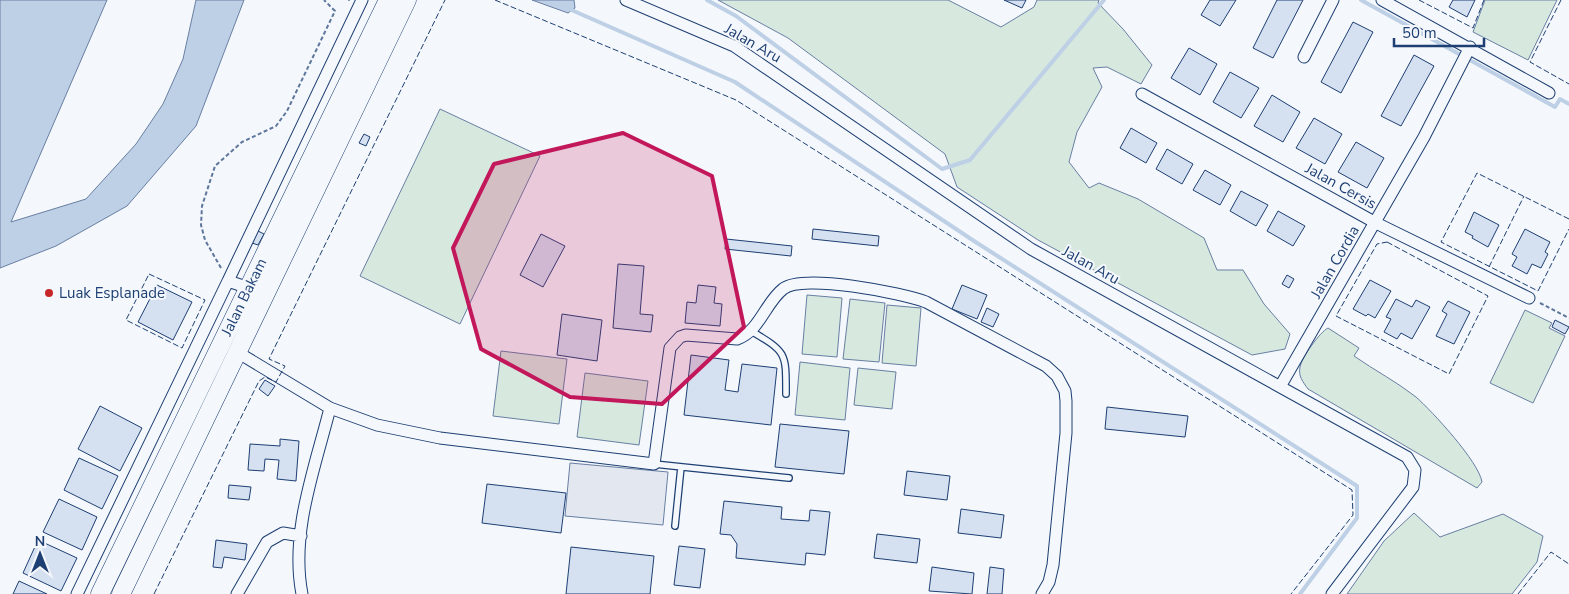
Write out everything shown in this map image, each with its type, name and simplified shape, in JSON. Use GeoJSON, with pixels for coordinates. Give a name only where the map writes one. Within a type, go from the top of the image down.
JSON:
{"type":"FeatureCollection","features":[{"type":"Feature","properties":{"kind":"main road","name":"Jalan Bakam"},"geometry":{"type":"LineString","coordinates":[[100,594],[388,0]]}},
{"type":"Feature","properties":{"kind":"main road","name":"Jalan Bakam"},"geometry":{"type":"LineString","coordinates":[[121,594],[407,0]]}},
{"type":"Feature","properties":{"kind":"main road"},"geometry":{"type":"LineString","coordinates":[[237,352],[234,343],[238,311]]}},
{"type":"Feature","properties":{"kind":"street"},"geometry":{"type":"LineString","coordinates":[[78,594],[362,0]]}},
{"type":"Feature","properties":{"kind":"street","name":"Jalan Aru"},"geometry":{"type":"LineString","coordinates":[[626,0],[734,46],[791,83],[898,160],[1031,249],[1281,385],[1407,457],[1415,470],[1413,487],[1332,594]]}},
{"type":"Feature","properties":{"kind":"street"},"geometry":{"type":"LineString","coordinates":[[1382,0],[1549,93]]}},
{"type":"Feature","properties":{"kind":"street"},"geometry":{"type":"LineString","coordinates":[[1304,58],[1332,2]]}},
{"type":"Feature","properties":{"kind":"street","name":"Jalan Cordia"},"geometry":{"type":"LineString","coordinates":[[1281,385],[1376,223],[1469,49]]}},
{"type":"Feature","properties":{"kind":"street","name":"Jalan Cersis"},"geometry":{"type":"LineString","coordinates":[[1142,94],[1376,223],[1529,298]]}},
{"type":"Feature","properties":{"kind":"street"},"geometry":{"type":"LineString","coordinates":[[228,280],[249,288]]}},
{"type":"Feature","properties":{"kind":"street"},"geometry":{"type":"LineString","coordinates":[[237,352],[330,408],[377,425],[440,438],[654,464],[670,348],[680,337],[737,340],[751,331],[781,290],[791,283],[830,284],[889,291],[926,302],[1046,366],[1057,376],[1065,392],[1067,411],[1053,565],[1049,582],[1042,594]]}},
{"type":"Feature","properties":{"kind":"street"},"geometry":{"type":"LineString","coordinates":[[191,360],[209,368]]}},
{"type":"Feature","properties":{"kind":"street"},"geometry":{"type":"LineString","coordinates":[[302,594],[299,571],[301,536],[307,499],[330,408]]}},
{"type":"Feature","properties":{"kind":"street"},"geometry":{"type":"LineString","coordinates":[[237,594],[267,542],[283,533],[301,536]]}},
{"type":"Feature","properties":{"kind":"lane"},"geometry":{"type":"LineString","coordinates":[[751,331],[778,346],[786,366],[786,394]]}},
{"type":"Feature","properties":{"kind":"lane"},"geometry":{"type":"LineString","coordinates":[[654,464],[789,478]]}},
{"type":"Feature","properties":{"kind":"lane"},"geometry":{"type":"LineString","coordinates":[[675,526],[681,467]]}},
{"type":"Feature","properties":{"kind":"path"},"geometry":{"type":"LineString","coordinates":[[228,280],[205,240],[202,225],[202,206],[215,166],[242,142],[276,126],[287,111],[335,11],[324,0]]}},
{"type":"Feature","properties":{"kind":"path"},"geometry":{"type":"LineString","coordinates":[[1529,298],[1569,318]]}},
{"type":"Feature","properties":{"kind":"highlighted area"},"geometry":{"type":"Polygon","coordinates":[[[623,133],[712,176],[744,327],[662,404],[570,397],[481,349],[453,248],[494,164],[623,133]]]}},
{"type":"Feature","properties":{"kind":"shaded area"},"geometry":{"type":"Polygon","coordinates":[[[718,0],[948,0],[1001,27],[1034,7],[1037,0],[1099,0],[1098,3],[1123,29],[1152,65],[1141,84],[1107,67],[1093,68],[1102,87],[1077,132],[1069,162],[1089,188],[1099,183],[1138,199],[1204,238],[1217,270],[1243,270],[1264,304],[1290,334],[1285,349],[1252,355],[1038,240],[957,187],[945,154],[788,38],[718,0]]]}},
{"type":"Feature","properties":{"kind":"shaded area"},"geometry":{"type":"Polygon","coordinates":[[[1485,0],[1557,0],[1528,60],[1473,32],[1485,0]]]}},
{"type":"Feature","properties":{"kind":"shaded area"},"geometry":{"type":"Polygon","coordinates":[[[440,109],[540,156],[460,324],[360,276],[440,109]]]}},
{"type":"Feature","properties":{"kind":"shaded area"},"geometry":{"type":"Polygon","coordinates":[[[807,295],[842,298],[837,357],[802,354],[807,295]]]}},
{"type":"Feature","properties":{"kind":"shaded area"},"geometry":{"type":"Polygon","coordinates":[[[850,299],[885,303],[879,362],[843,359],[850,299]]]}},
{"type":"Feature","properties":{"kind":"shaded area"},"geometry":{"type":"Polygon","coordinates":[[[887,305],[921,308],[916,366],[882,363],[887,305]]]}},
{"type":"Feature","properties":{"kind":"shaded area"},"geometry":{"type":"Polygon","coordinates":[[[1525,310],[1552,323],[1549,328],[1565,336],[1533,403],[1490,383],[1525,310]]]}},
{"type":"Feature","properties":{"kind":"shaded area"},"geometry":{"type":"Polygon","coordinates":[[[1328,328],[1359,348],[1354,356],[1416,397],[1433,413],[1473,462],[1482,482],[1477,488],[1308,389],[1300,376],[1300,367],[1312,345],[1328,328]]]}},
{"type":"Feature","properties":{"kind":"shaded area"},"geometry":{"type":"Polygon","coordinates":[[[501,351],[567,359],[559,424],[493,416],[501,351]]]}},
{"type":"Feature","properties":{"kind":"shaded area"},"geometry":{"type":"Polygon","coordinates":[[[800,362],[850,368],[845,420],[795,415],[800,362]]]}},
{"type":"Feature","properties":{"kind":"shaded area"},"geometry":{"type":"Polygon","coordinates":[[[858,368],[896,372],[892,409],[854,405],[858,368]]]}},
{"type":"Feature","properties":{"kind":"shaded area"},"geometry":{"type":"Polygon","coordinates":[[[585,373],[648,381],[639,445],[577,437],[585,373]]]}},
{"type":"Feature","properties":{"kind":"shaded area"},"geometry":{"type":"Polygon","coordinates":[[[570,463],[668,472],[663,525],[565,516],[570,463]]]}},
{"type":"Feature","properties":{"kind":"shaded area"},"geometry":{"type":"Polygon","coordinates":[[[1414,513],[1440,537],[1503,514],[1543,536],[1537,562],[1512,594],[1347,594],[1384,541],[1414,513]]]}},
{"type":"Feature","properties":{"kind":"water"},"geometry":{"type":"Polygon","coordinates":[[[0,0],[107,0],[11,222],[86,199],[136,144],[163,104],[183,59],[196,0],[244,0],[196,126],[127,206],[56,246],[0,268],[0,0]]]}},
{"type":"Feature","properties":{"kind":"water"},"geometry":{"type":"Polygon","coordinates":[[[532,0],[574,0],[575,8],[568,13],[532,0]]]}},
{"type":"Feature","properties":{"kind":"building"},"geometry":{"type":"Polygon","coordinates":[[[1004,0],[1026,0],[1022,8],[1004,0]]]}},
{"type":"Feature","properties":{"kind":"building"},"geometry":{"type":"Polygon","coordinates":[[[1210,0],[1236,0],[1220,26],[1201,15],[1210,0]]]}},
{"type":"Feature","properties":{"kind":"building"},"geometry":{"type":"Polygon","coordinates":[[[1277,0],[1303,0],[1273,58],[1253,48],[1277,0]]]}},
{"type":"Feature","properties":{"kind":"building"},"geometry":{"type":"Polygon","coordinates":[[[1453,0],[1475,0],[1467,17],[1449,7],[1453,0]]]}},
{"type":"Feature","properties":{"kind":"building"},"geometry":{"type":"Polygon","coordinates":[[[1353,22],[1373,32],[1341,93],[1321,82],[1353,22]]]}},
{"type":"Feature","properties":{"kind":"building"},"geometry":{"type":"Polygon","coordinates":[[[1189,48],[1217,64],[1200,95],[1171,78],[1189,48]]]}},
{"type":"Feature","properties":{"kind":"building"},"geometry":{"type":"Polygon","coordinates":[[[1414,55],[1434,66],[1401,126],[1381,116],[1414,55]]]}},
{"type":"Feature","properties":{"kind":"building"},"geometry":{"type":"Polygon","coordinates":[[[1230,72],[1259,88],[1241,118],[1213,102],[1230,72]]]}},
{"type":"Feature","properties":{"kind":"building"},"geometry":{"type":"Polygon","coordinates":[[[1272,95],[1300,112],[1283,142],[1254,126],[1272,95]]]}},
{"type":"Feature","properties":{"kind":"building"},"geometry":{"type":"Polygon","coordinates":[[[1314,118],[1342,134],[1325,164],[1296,148],[1314,118]]]}},
{"type":"Feature","properties":{"kind":"building"},"geometry":{"type":"Polygon","coordinates":[[[1131,128],[1157,143],[1146,163],[1120,148],[1131,128]]]}},
{"type":"Feature","properties":{"kind":"building"},"geometry":{"type":"Polygon","coordinates":[[[364,134],[370,137],[366,146],[359,143],[364,134]]]}},
{"type":"Feature","properties":{"kind":"building"},"geometry":{"type":"Polygon","coordinates":[[[1356,142],[1384,158],[1367,188],[1338,172],[1356,142]]]}},
{"type":"Feature","properties":{"kind":"building"},"geometry":{"type":"Polygon","coordinates":[[[1167,149],[1193,164],[1182,184],[1156,169],[1167,149]]]}},
{"type":"Feature","properties":{"kind":"building"},"geometry":{"type":"Polygon","coordinates":[[[1205,170],[1231,185],[1220,205],[1193,190],[1205,170]]]}},
{"type":"Feature","properties":{"kind":"building"},"geometry":{"type":"Polygon","coordinates":[[[1241,191],[1268,205],[1256,226],[1230,211],[1241,191]]]}},
{"type":"Feature","properties":{"kind":"building"},"geometry":{"type":"Polygon","coordinates":[[[1278,211],[1305,226],[1293,246],[1267,231],[1278,211]]]}},
{"type":"Feature","properties":{"kind":"building"},"geometry":{"type":"Polygon","coordinates":[[[1474,212],[1499,225],[1488,247],[1465,232],[1474,212]]]}},
{"type":"Feature","properties":{"kind":"building"},"geometry":{"type":"Polygon","coordinates":[[[813,229],[879,236],[878,246],[812,239],[813,229]]]}},
{"type":"Feature","properties":{"kind":"building"},"geometry":{"type":"Polygon","coordinates":[[[1525,229],[1550,242],[1545,252],[1548,254],[1541,268],[1532,264],[1527,274],[1512,266],[1517,257],[1512,254],[1525,229]]]}},
{"type":"Feature","properties":{"kind":"building"},"geometry":{"type":"Polygon","coordinates":[[[258,231],[264,234],[258,245],[252,243],[258,231]]]}},
{"type":"Feature","properties":{"kind":"building"},"geometry":{"type":"Polygon","coordinates":[[[541,234],[565,246],[543,287],[520,275],[541,234]]]}},
{"type":"Feature","properties":{"kind":"building"},"geometry":{"type":"Polygon","coordinates":[[[726,239],[792,246],[791,256],[725,249],[726,239]]]}},
{"type":"Feature","properties":{"kind":"building"},"geometry":{"type":"Polygon","coordinates":[[[618,264],[644,266],[640,314],[653,315],[651,332],[613,328],[618,264]]]}},
{"type":"Feature","properties":{"kind":"building"},"geometry":{"type":"Polygon","coordinates":[[[1287,275],[1294,279],[1289,288],[1282,284],[1287,275]]]}},
{"type":"Feature","properties":{"kind":"building"},"geometry":{"type":"Polygon","coordinates":[[[1370,280],[1391,291],[1375,318],[1368,314],[1366,316],[1353,309],[1370,280]]]}},
{"type":"Feature","properties":{"kind":"building"},"geometry":{"type":"Polygon","coordinates":[[[157,285],[192,302],[173,340],[138,322],[157,285]]]}},
{"type":"Feature","properties":{"kind":"building"},"geometry":{"type":"Polygon","coordinates":[[[698,285],[716,287],[714,303],[722,304],[720,326],[685,323],[687,302],[696,303],[698,285]]]}},
{"type":"Feature","properties":{"kind":"building"},"geometry":{"type":"Polygon","coordinates":[[[962,285],[987,295],[977,319],[952,309],[962,285]]]}},
{"type":"Feature","properties":{"kind":"building"},"geometry":{"type":"Polygon","coordinates":[[[1396,299],[1412,307],[1416,300],[1430,307],[1412,339],[1401,333],[1397,339],[1384,332],[1391,319],[1386,317],[1396,299]]]}},
{"type":"Feature","properties":{"kind":"building"},"geometry":{"type":"Polygon","coordinates":[[[1448,301],[1470,312],[1454,344],[1436,336],[1447,314],[1442,311],[1448,301]]]}},
{"type":"Feature","properties":{"kind":"building"},"geometry":{"type":"Polygon","coordinates":[[[987,308],[999,314],[993,327],[981,322],[987,308]]]}},
{"type":"Feature","properties":{"kind":"building"},"geometry":{"type":"Polygon","coordinates":[[[562,314],[602,320],[597,361],[557,355],[562,314]]]}},
{"type":"Feature","properties":{"kind":"building"},"geometry":{"type":"Polygon","coordinates":[[[1555,320],[1569,327],[1565,334],[1552,327],[1555,320]]]}},
{"type":"Feature","properties":{"kind":"building"},"geometry":{"type":"Polygon","coordinates":[[[691,355],[729,360],[725,390],[738,392],[742,364],[777,368],[771,425],[684,415],[691,355]]]}},
{"type":"Feature","properties":{"kind":"building"},"geometry":{"type":"Polygon","coordinates":[[[265,380],[275,386],[268,396],[259,389],[265,380]]]}},
{"type":"Feature","properties":{"kind":"building"},"geometry":{"type":"Polygon","coordinates":[[[100,406],[142,428],[120,471],[78,449],[100,406]]]}},
{"type":"Feature","properties":{"kind":"building"},"geometry":{"type":"Polygon","coordinates":[[[1107,407],[1188,416],[1185,437],[1105,429],[1107,407]]]}},
{"type":"Feature","properties":{"kind":"building"},"geometry":{"type":"Polygon","coordinates":[[[780,424],[849,431],[844,474],[775,467],[780,424]]]}},
{"type":"Feature","properties":{"kind":"building"},"geometry":{"type":"Polygon","coordinates":[[[280,439],[299,441],[296,481],[277,479],[279,460],[265,459],[264,471],[248,470],[250,444],[280,446],[280,439]]]}},
{"type":"Feature","properties":{"kind":"building"},"geometry":{"type":"Polygon","coordinates":[[[79,458],[118,476],[102,509],[64,490],[79,458]]]}},
{"type":"Feature","properties":{"kind":"building"},"geometry":{"type":"Polygon","coordinates":[[[907,471],[950,476],[947,500],[904,495],[907,471]]]}},
{"type":"Feature","properties":{"kind":"building"},"geometry":{"type":"Polygon","coordinates":[[[487,484],[566,493],[561,533],[482,523],[487,484]]]}},
{"type":"Feature","properties":{"kind":"building"},"geometry":{"type":"Polygon","coordinates":[[[229,485],[251,487],[249,500],[228,498],[229,485]]]}},
{"type":"Feature","properties":{"kind":"building"},"geometry":{"type":"Polygon","coordinates":[[[59,499],[97,517],[82,550],[43,532],[59,499]]]}},
{"type":"Feature","properties":{"kind":"building"},"geometry":{"type":"Polygon","coordinates":[[[724,501],[782,507],[781,519],[809,521],[810,510],[830,512],[825,555],[806,553],[805,565],[736,558],[737,544],[731,535],[720,534],[724,501]]]}},
{"type":"Feature","properties":{"kind":"building"},"geometry":{"type":"Polygon","coordinates":[[[961,509],[1004,515],[1001,538],[958,533],[961,509]]]}},
{"type":"Feature","properties":{"kind":"building"},"geometry":{"type":"Polygon","coordinates":[[[877,534],[920,539],[917,563],[874,558],[877,534]]]}},
{"type":"Feature","properties":{"kind":"building"},"geometry":{"type":"Polygon","coordinates":[[[38,540],[77,558],[61,591],[23,573],[38,540]]]}},
{"type":"Feature","properties":{"kind":"building"},"geometry":{"type":"Polygon","coordinates":[[[216,540],[247,544],[245,560],[224,557],[222,568],[213,567],[216,540]]]}},
{"type":"Feature","properties":{"kind":"building"},"geometry":{"type":"Polygon","coordinates":[[[679,546],[705,549],[700,588],[674,585],[679,546]]]}},
{"type":"Feature","properties":{"kind":"building"},"geometry":{"type":"Polygon","coordinates":[[[571,547],[654,556],[650,594],[566,594],[571,547]]]}},
{"type":"Feature","properties":{"kind":"building"},"geometry":{"type":"Polygon","coordinates":[[[932,567],[974,573],[972,594],[929,591],[932,567]]]}},
{"type":"Feature","properties":{"kind":"building"},"geometry":{"type":"Polygon","coordinates":[[[990,567],[1004,569],[1002,594],[987,594],[990,567]]]}},
{"type":"Feature","properties":{"kind":"building"},"geometry":{"type":"Polygon","coordinates":[[[19,581],[47,594],[13,594],[19,581]]]}},
{"type":"Feature","properties":{"kind":"waterway"},"geometry":{"type":"LineString","coordinates":[[707,0],[736,16],[942,169],[970,160],[1104,0]]}},
{"type":"Feature","properties":{"kind":"waterway"},"geometry":{"type":"LineString","coordinates":[[1361,0],[1555,107],[1560,99],[1569,104]]}},
{"type":"Feature","properties":{"kind":"waterway"},"geometry":{"type":"LineString","coordinates":[[567,8],[735,82],[974,241],[1357,486],[1357,518],[1300,594]]}},
{"type":"Feature","properties":{"kind":"fence"},"geometry":{"type":"LineString","coordinates":[[154,594],[259,381],[265,377],[276,382],[285,366],[269,359],[445,0]]}},
{"type":"Feature","properties":{"kind":"fence"},"geometry":{"type":"LineString","coordinates":[[495,0],[736,100],[1352,490],[1353,515],[1291,594]]}},
{"type":"Feature","properties":{"kind":"fence"},"geometry":{"type":"LineString","coordinates":[[1419,0],[1473,28],[1484,0]]}},
{"type":"Feature","properties":{"kind":"fence"},"geometry":{"type":"LineString","coordinates":[[1561,0],[1530,62],[1569,84]]}},
{"type":"Feature","properties":{"kind":"fence"},"geometry":{"type":"LineString","coordinates":[[1569,219],[1477,173],[1441,242],[1538,291],[1569,229]]}},
{"type":"Feature","properties":{"kind":"fence"},"geometry":{"type":"LineString","coordinates":[[1489,267],[1524,196]]}},
{"type":"Feature","properties":{"kind":"fence"},"geometry":{"type":"LineString","coordinates":[[1387,242],[1488,296],[1449,374],[1336,316],[1377,244],[1387,242]]}},
{"type":"Feature","properties":{"kind":"fence"},"geometry":{"type":"LineString","coordinates":[[149,274],[205,300],[182,348],[126,320],[149,274]]}},
{"type":"Feature","properties":{"kind":"fence"},"geometry":{"type":"LineString","coordinates":[[1518,594],[1551,552],[1569,564]]}},
{"type":"Feature","properties":{"kind":"place","name":"Luak Esplanade"},"geometry":{"type":"Point","coordinates":[49,293]}}]}
